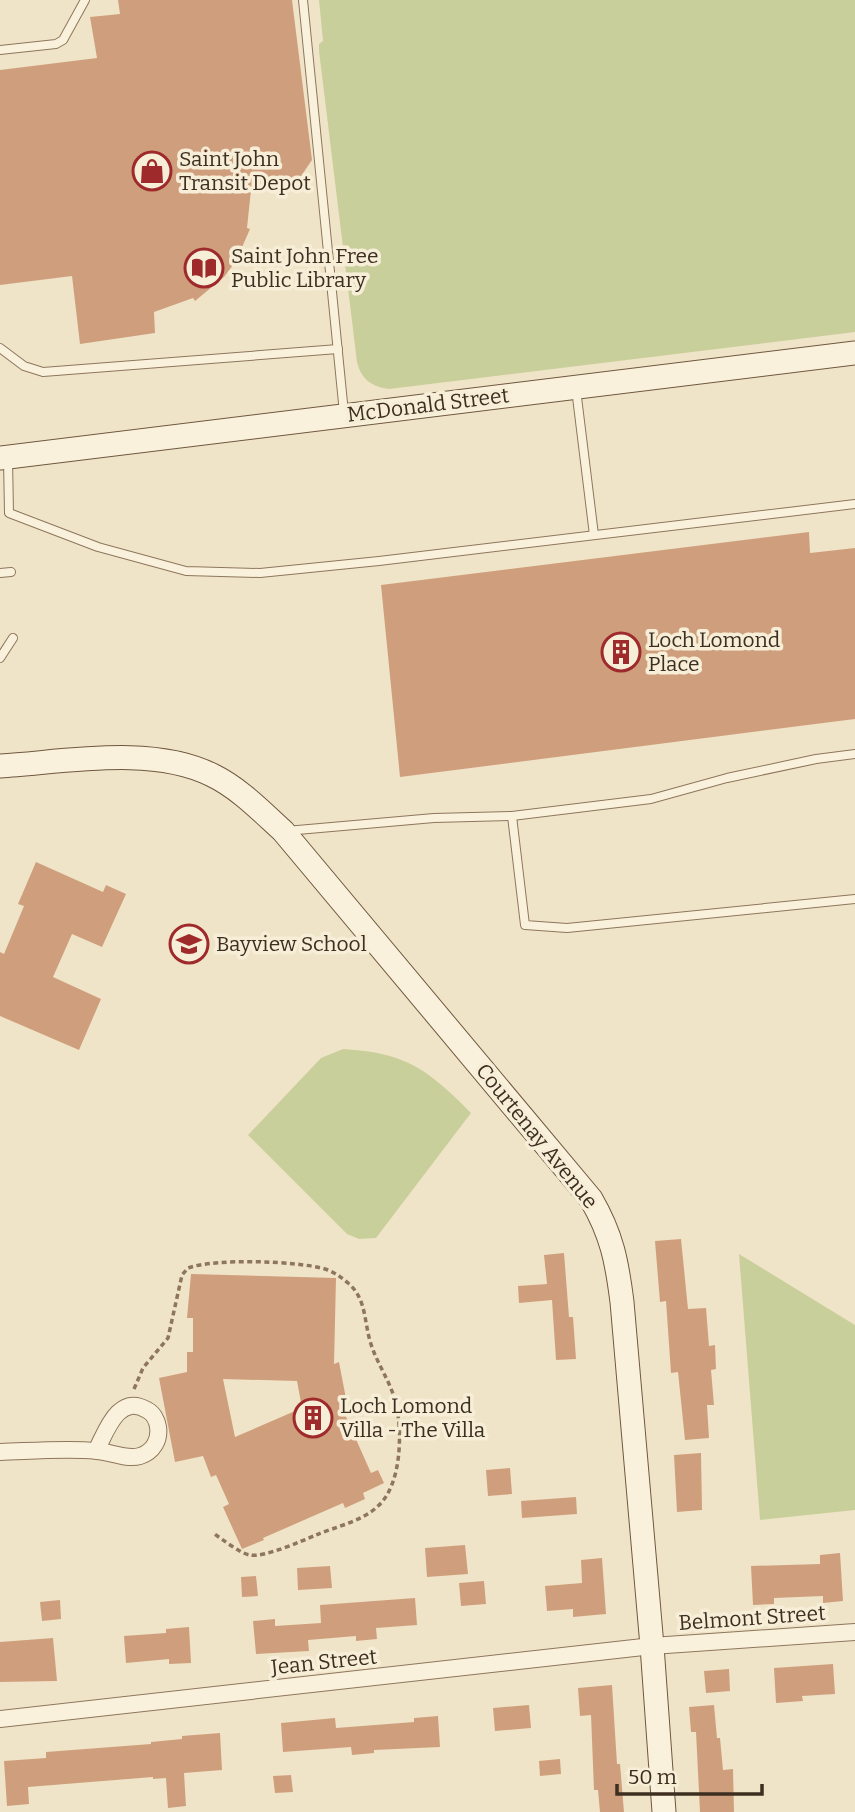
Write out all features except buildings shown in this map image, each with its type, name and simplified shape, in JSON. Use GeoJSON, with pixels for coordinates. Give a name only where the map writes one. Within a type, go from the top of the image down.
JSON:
{"type":"FeatureCollection","features":[{"type":"Feature","properties":{"kind":"street","name":"McDonald Street"},"geometry":{"type":"LineString","coordinates":[[4,458],[855,353]]}},
{"type":"Feature","properties":{"kind":"street","name":"Courtenay Avenue"},"geometry":{"type":"LineString","coordinates":[[0,766],[110,759],[166,760],[189,765],[235,788],[283,831],[592,1199],[605,1224],[613,1248],[622,1302],[664,1812]]}},
{"type":"Feature","properties":{"kind":"street"},"geometry":{"type":"LineString","coordinates":[[0,1452],[96,1451],[135,1457],[155,1445],[159,1430],[153,1415],[138,1406],[129,1406],[114,1415],[96,1451]]}},
{"type":"Feature","properties":{"kind":"street","name":"Belmont Street"},"geometry":{"type":"LineString","coordinates":[[652,1646],[855,1632]]}},
{"type":"Feature","properties":{"kind":"street","name":"Jean Street"},"geometry":{"type":"LineString","coordinates":[[0,1719],[652,1646]]}},
{"type":"Feature","properties":{"kind":"lane"},"geometry":{"type":"LineString","coordinates":[[0,50],[56,44],[63,40],[85,0]]}},
{"type":"Feature","properties":{"kind":"lane"},"geometry":{"type":"LineString","coordinates":[[303,0],[344,416]]}},
{"type":"Feature","properties":{"kind":"lane"},"geometry":{"type":"LineString","coordinates":[[0,348],[23,366],[43,372],[338,348]]}},
{"type":"Feature","properties":{"kind":"lane"},"geometry":{"type":"LineString","coordinates":[[575,387],[594,536]]}},
{"type":"Feature","properties":{"kind":"lane"},"geometry":{"type":"LineString","coordinates":[[4,458],[9,513],[98,547],[186,571],[287,571],[855,504]]}},
{"type":"Feature","properties":{"kind":"lane"},"geometry":{"type":"LineString","coordinates":[[0,573],[11,572]]}},
{"type":"Feature","properties":{"kind":"lane"},"geometry":{"type":"LineString","coordinates":[[0,658],[13,638]]}},
{"type":"Feature","properties":{"kind":"lane"},"geometry":{"type":"LineString","coordinates":[[283,831],[434,818],[512,816],[651,800],[727,778],[816,759],[855,754]]}},
{"type":"Feature","properties":{"kind":"lane"},"geometry":{"type":"LineString","coordinates":[[512,816],[525,925],[567,928],[855,899]]}},
{"type":"Feature","properties":{"kind":"path"},"geometry":{"type":"LineString","coordinates":[[129,1406],[139,1374],[168,1338],[182,1276],[188,1268],[223,1263],[274,1263],[317,1267],[335,1273],[355,1290],[364,1307],[370,1341],[396,1402],[398,1457],[396,1473],[386,1497],[369,1513],[289,1546],[256,1555],[244,1553],[213,1534]]}},
{"type":"Feature","properties":{"kind":"green space"},"geometry":{"type":"Polygon","coordinates":[[[319,0],[855,0],[855,332],[389,389],[372,384],[361,373],[357,362],[319,51],[319,44],[323,41],[319,0]]]}},
{"type":"Feature","properties":{"kind":"green space"},"geometry":{"type":"Polygon","coordinates":[[[343,1049],[384,1055],[414,1066],[428,1074],[471,1113],[376,1238],[359,1239],[347,1234],[248,1135],[321,1058],[343,1049]]]}},
{"type":"Feature","properties":{"kind":"green space"},"geometry":{"type":"Polygon","coordinates":[[[739,1254],[855,1325],[855,1510],[760,1520],[739,1254]]]}},
{"type":"Feature","properties":{"kind":"place","name":"Saint John Transit Depot"},"geometry":{"type":"Point","coordinates":[152,171]}},
{"type":"Feature","properties":{"kind":"place","name":"Saint John Free Public Library"},"geometry":{"type":"Point","coordinates":[204,268]}},
{"type":"Feature","properties":{"kind":"place","name":"Loch Lomond Place"},"geometry":{"type":"Point","coordinates":[621,652]}},
{"type":"Feature","properties":{"kind":"place","name":"Bayview School"},"geometry":{"type":"Point","coordinates":[189,944]}},
{"type":"Feature","properties":{"kind":"place","name":"Loch Lomond Villa - The Villa"},"geometry":{"type":"Point","coordinates":[313,1418]}}]}
